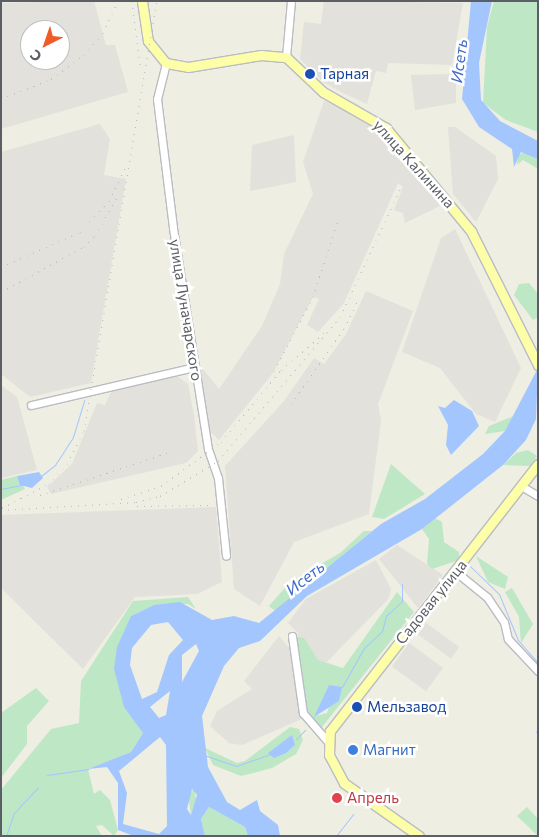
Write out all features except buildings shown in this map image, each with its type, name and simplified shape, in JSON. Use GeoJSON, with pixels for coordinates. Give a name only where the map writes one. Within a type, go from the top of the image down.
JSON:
{"type":"FeatureCollection","features":[{"type":"Feature","properties":{"kind":"main road"},"geometry":{"type":"LineString","coordinates":[[142,1],[148,41],[166,63],[188,67],[261,55],[286,57]]}},
{"type":"Feature","properties":{"kind":"main road","name":"улица Калинина"},"geometry":{"type":"LineString","coordinates":[[286,57],[323,92],[386,128],[458,214],[483,250],[536,362]]}},
{"type":"Feature","properties":{"kind":"main road","name":"Садовая улица"},"geometry":{"type":"LineString","coordinates":[[328,742],[336,721],[456,572],[538,464]]}},
{"type":"Feature","properties":{"kind":"main road"},"geometry":{"type":"LineString","coordinates":[[328,742],[329,755],[344,783],[419,836]]}},
{"type":"Feature","properties":{"kind":"street"},"geometry":{"type":"LineString","coordinates":[[286,57],[291,1]]}},
{"type":"Feature","properties":{"kind":"street","name":"улица Луначарского"},"geometry":{"type":"LineString","coordinates":[[166,63],[157,98],[194,367],[208,449],[218,478],[226,556]]}},
{"type":"Feature","properties":{"kind":"street"},"geometry":{"type":"LineString","coordinates":[[31,405],[194,367]]}},
{"type":"Feature","properties":{"kind":"street"},"geometry":{"type":"LineString","coordinates":[[522,487],[538,496]]}},
{"type":"Feature","properties":{"kind":"street"},"geometry":{"type":"LineString","coordinates":[[456,572],[487,597],[504,622],[508,639],[538,671]]}},
{"type":"Feature","properties":{"kind":"street"},"geometry":{"type":"LineString","coordinates":[[292,636],[303,713],[328,742]]}},
{"type":"Feature","properties":{"kind":"shaded area"},"geometry":{"type":"Polygon","coordinates":[[[94,1],[106,45],[115,45],[128,92],[1,129],[1,3],[94,1]]]}},
{"type":"Feature","properties":{"kind":"shaded area"},"geometry":{"type":"Polygon","coordinates":[[[324,1],[463,3],[452,65],[388,63],[386,73],[376,71],[367,104],[343,93],[323,82],[300,59],[304,22],[321,24],[324,1]]]}},
{"type":"Feature","properties":{"kind":"shaded area"},"geometry":{"type":"Polygon","coordinates":[[[456,74],[456,103],[415,110],[411,75],[456,74]]]}},
{"type":"Feature","properties":{"kind":"shaded area"},"geometry":{"type":"Polygon","coordinates":[[[324,101],[354,112],[388,136],[400,149],[400,158],[406,167],[411,164],[424,178],[440,206],[405,223],[403,213],[394,210],[403,187],[398,183],[344,303],[318,332],[307,325],[319,299],[313,297],[273,373],[219,440],[207,428],[199,364],[219,389],[262,326],[280,284],[284,254],[313,194],[303,162],[324,101]]]}},
{"type":"Feature","properties":{"kind":"shaded area"},"geometry":{"type":"Polygon","coordinates":[[[100,124],[110,139],[104,175],[126,179],[91,383],[30,397],[1,374],[1,152],[100,124]]]}},
{"type":"Feature","properties":{"kind":"shaded area"},"geometry":{"type":"Polygon","coordinates":[[[448,127],[455,127],[496,156],[498,179],[476,222],[453,194],[448,127]]]}},
{"type":"Feature","properties":{"kind":"shaded area"},"geometry":{"type":"Polygon","coordinates":[[[294,135],[296,182],[250,191],[252,145],[294,135]]]}},
{"type":"Feature","properties":{"kind":"shaded area"},"geometry":{"type":"Polygon","coordinates":[[[455,229],[521,368],[495,422],[476,414],[440,368],[402,352],[441,238],[455,229]]]}},
{"type":"Feature","properties":{"kind":"shaded area"},"geometry":{"type":"Polygon","coordinates":[[[366,291],[413,311],[378,404],[381,421],[369,514],[294,542],[260,606],[234,589],[225,466],[284,401],[314,358],[324,364],[346,334],[366,291]]]}},
{"type":"Feature","properties":{"kind":"shaded area"},"geometry":{"type":"Polygon","coordinates":[[[177,376],[188,384],[198,451],[186,463],[51,494],[47,487],[72,464],[97,403],[105,405],[112,390],[177,376]]]}},
{"type":"Feature","properties":{"kind":"shaded area"},"geometry":{"type":"Polygon","coordinates":[[[1,385],[17,397],[37,470],[1,478],[1,385]]]}},
{"type":"Feature","properties":{"kind":"shaded area"},"geometry":{"type":"Polygon","coordinates":[[[216,507],[222,582],[197,594],[135,597],[83,669],[1,588],[1,515],[216,507]]]}},
{"type":"Feature","properties":{"kind":"shaded area"},"geometry":{"type":"Polygon","coordinates":[[[397,545],[443,575],[418,608],[379,559],[397,545]]]}},
{"type":"Feature","properties":{"kind":"shaded area"},"geometry":{"type":"Polygon","coordinates":[[[376,560],[391,589],[389,598],[327,662],[300,664],[298,633],[288,623],[306,599],[376,560]]]}},
{"type":"Feature","properties":{"kind":"shaded area"},"geometry":{"type":"Polygon","coordinates":[[[426,623],[459,647],[451,658],[418,634],[426,623]]]}},
{"type":"Feature","properties":{"kind":"shaded area"},"geometry":{"type":"Polygon","coordinates":[[[279,636],[290,649],[302,719],[242,745],[229,743],[210,726],[217,711],[252,689],[244,681],[279,636]]]}},
{"type":"Feature","properties":{"kind":"shaded area"},"geometry":{"type":"Polygon","coordinates":[[[409,643],[443,668],[426,691],[392,666],[409,643]]]}},
{"type":"Feature","properties":{"kind":"green space"},"geometry":{"type":"Polygon","coordinates":[[[494,1],[538,1],[538,132],[506,120],[483,103],[487,27],[494,1]]]}},
{"type":"Feature","properties":{"kind":"green space"},"geometry":{"type":"Polygon","coordinates":[[[525,151],[538,159],[538,169],[523,160],[517,165],[518,156],[525,151]]]}},
{"type":"Feature","properties":{"kind":"green space"},"geometry":{"type":"Polygon","coordinates":[[[529,283],[538,294],[537,318],[533,320],[514,295],[519,284],[529,283]]]}},
{"type":"Feature","properties":{"kind":"green space"},"geometry":{"type":"Polygon","coordinates":[[[514,416],[505,431],[485,434],[489,426],[514,416]]]}},
{"type":"Feature","properties":{"kind":"green space"},"geometry":{"type":"Polygon","coordinates":[[[528,450],[537,456],[530,466],[503,465],[516,453],[528,450]]]}},
{"type":"Feature","properties":{"kind":"green space"},"geometry":{"type":"Polygon","coordinates":[[[391,464],[425,494],[384,519],[372,517],[391,464]]]}},
{"type":"Feature","properties":{"kind":"green space"},"geometry":{"type":"Polygon","coordinates":[[[17,476],[25,489],[1,500],[1,480],[17,476]]]}},
{"type":"Feature","properties":{"kind":"green space"},"geometry":{"type":"Polygon","coordinates":[[[435,518],[442,522],[444,542],[459,552],[459,560],[432,569],[427,564],[429,539],[422,529],[435,518]]]}},
{"type":"Feature","properties":{"kind":"green space"},"geometry":{"type":"Polygon","coordinates":[[[364,531],[372,531],[275,611],[269,606],[290,582],[340,553],[364,531]]]}},
{"type":"Feature","properties":{"kind":"green space"},"geometry":{"type":"Polygon","coordinates":[[[476,556],[508,577],[505,589],[488,582],[476,556]]]}},
{"type":"Feature","properties":{"kind":"green space"},"geometry":{"type":"Polygon","coordinates":[[[512,588],[533,624],[521,643],[519,617],[505,592],[512,588]]]}},
{"type":"Feature","properties":{"kind":"green space"},"geometry":{"type":"Polygon","coordinates":[[[397,592],[414,612],[318,732],[309,717],[295,649],[297,637],[304,638],[318,660],[343,668],[397,592]],[[335,689],[329,690],[315,716],[327,713],[335,689]]]}},
{"type":"Feature","properties":{"kind":"green space"},"geometry":{"type":"Polygon","coordinates":[[[188,597],[196,609],[188,604],[154,605],[131,616],[121,697],[143,733],[131,752],[88,769],[94,794],[100,790],[110,800],[118,830],[114,836],[102,825],[96,826],[102,836],[1,836],[1,790],[51,729],[79,723],[81,681],[133,601],[188,597]]]}},
{"type":"Feature","properties":{"kind":"green space"},"geometry":{"type":"Polygon","coordinates":[[[36,688],[49,701],[27,726],[27,744],[1,778],[1,713],[36,688]]]}},
{"type":"Feature","properties":{"kind":"green space"},"geometry":{"type":"Polygon","coordinates":[[[290,727],[299,729],[303,740],[296,754],[272,768],[241,776],[213,765],[205,748],[237,763],[245,761],[290,727]]]}},
{"type":"Feature","properties":{"kind":"green space"},"geometry":{"type":"Polygon","coordinates":[[[194,789],[197,803],[191,815],[188,795],[194,789]]]}},
{"type":"Feature","properties":{"kind":"green space"},"geometry":{"type":"Polygon","coordinates":[[[209,807],[245,827],[248,836],[205,836],[201,819],[209,807]]]}},
{"type":"Feature","properties":{"kind":"green space"},"geometry":{"type":"Polygon","coordinates":[[[527,807],[538,819],[538,836],[517,816],[527,807]]]}},
{"type":"Feature","properties":{"kind":"water"},"geometry":{"type":"Polygon","coordinates":[[[471,1],[492,1],[479,63],[481,100],[500,121],[538,141],[538,159],[521,152],[514,167],[512,149],[479,127],[462,99],[471,1]]]}},
{"type":"Feature","properties":{"kind":"water"},"geometry":{"type":"Polygon","coordinates":[[[538,368],[536,419],[526,440],[503,465],[422,529],[307,596],[260,641],[239,648],[224,666],[202,716],[208,767],[227,802],[240,810],[257,800],[260,811],[278,825],[280,836],[248,836],[245,827],[209,807],[201,819],[205,836],[131,835],[118,830],[118,783],[107,767],[88,769],[131,752],[143,733],[124,707],[114,669],[117,647],[131,616],[154,605],[180,602],[212,620],[234,616],[259,623],[381,524],[425,499],[483,454],[505,431],[538,368]],[[168,622],[151,625],[132,648],[130,665],[142,699],[157,692],[169,655],[183,640],[168,622]],[[196,644],[182,655],[182,682],[199,651],[196,644]],[[170,691],[150,707],[159,718],[166,715],[170,691]],[[160,737],[119,771],[127,793],[123,824],[159,834],[167,826],[166,745],[160,737]],[[192,789],[187,809],[191,815],[197,795],[192,789]]]}},
{"type":"Feature","properties":{"kind":"water"},"geometry":{"type":"Polygon","coordinates":[[[454,400],[472,411],[479,426],[451,455],[446,445],[448,425],[438,406],[445,408],[454,400]]]}},
{"type":"Feature","properties":{"kind":"water"},"geometry":{"type":"Polygon","coordinates":[[[39,472],[43,478],[32,488],[20,485],[17,476],[39,472]]]}},
{"type":"Feature","properties":{"kind":"water"},"geometry":{"type":"Polygon","coordinates":[[[329,685],[342,687],[339,701],[314,717],[329,685]]]}},
{"type":"Feature","properties":{"kind":"water"},"geometry":{"type":"Polygon","coordinates":[[[292,735],[295,745],[286,753],[274,758],[268,753],[292,735]]]}},
{"type":"Feature","properties":{"kind":"waterway"},"geometry":{"type":"LineString","coordinates":[[41,476],[55,465],[73,437],[84,400]]}},
{"type":"Feature","properties":{"kind":"waterway"},"geometry":{"type":"LineString","coordinates":[[1,489],[22,485]]}},
{"type":"Feature","properties":{"kind":"waterway"},"geometry":{"type":"LineString","coordinates":[[470,566],[499,594],[518,640],[538,663]]}},
{"type":"Feature","properties":{"kind":"waterway"},"geometry":{"type":"LineString","coordinates":[[342,687],[364,648],[382,631],[386,616],[402,601],[402,584]]}},
{"type":"Feature","properties":{"kind":"waterway"},"geometry":{"type":"LineString","coordinates":[[296,739],[305,730]]}},
{"type":"Feature","properties":{"kind":"waterway"},"geometry":{"type":"LineString","coordinates":[[204,755],[236,766],[270,754]]}},
{"type":"Feature","properties":{"kind":"waterway"},"geometry":{"type":"LineString","coordinates":[[47,775],[89,769]]}},
{"type":"Feature","properties":{"kind":"waterway"},"geometry":{"type":"LineString","coordinates":[[6,836],[14,813],[38,787]]}},
{"type":"Feature","properties":{"kind":"waterway"},"geometry":{"type":"LineString","coordinates":[[336,836],[353,814]]}},
{"type":"Feature","properties":{"kind":"railway"},"geometry":{"type":"LineString","coordinates":[[1,99],[51,79],[84,55],[103,33],[118,1]]}},
{"type":"Feature","properties":{"kind":"railway"},"geometry":{"type":"LineString","coordinates":[[132,1],[140,66]]}},
{"type":"Feature","properties":{"kind":"railway"},"geometry":{"type":"LineString","coordinates":[[2,508],[48,484],[67,464],[84,431],[157,1]]}},
{"type":"Feature","properties":{"kind":"railway"},"geometry":{"type":"LineString","coordinates":[[1,267],[80,232],[109,201],[126,166]]}},
{"type":"Feature","properties":{"kind":"railway"},"geometry":{"type":"LineString","coordinates":[[1,510],[136,502],[160,496],[218,461],[340,317],[402,185]]}},
{"type":"Feature","properties":{"kind":"railway"},"geometry":{"type":"LineString","coordinates":[[1,292],[83,247],[95,236],[116,199]]}},
{"type":"Feature","properties":{"kind":"railway"},"geometry":{"type":"LineString","coordinates":[[274,371],[313,297],[338,220]]}},
{"type":"Feature","properties":{"kind":"railway"},"geometry":{"type":"LineString","coordinates":[[291,404],[344,329],[357,302]]}},
{"type":"Feature","properties":{"kind":"railway"},"geometry":{"type":"LineString","coordinates":[[121,499],[161,486],[221,442],[281,370],[324,333]]}},
{"type":"Feature","properties":{"kind":"railway"},"geometry":{"type":"LineString","coordinates":[[40,495],[170,452]]}},
{"type":"Feature","properties":{"kind":"railway"},"geometry":{"type":"LineString","coordinates":[[137,506],[211,505]]}},
{"type":"Feature","properties":{"kind":"place","name":"Тарная"},"geometry":{"type":"Point","coordinates":[310,74]}},
{"type":"Feature","properties":{"kind":"place","name":"Мельзавод"},"geometry":{"type":"Point","coordinates":[357,707]}},
{"type":"Feature","properties":{"kind":"place","name":"Магнит"},"geometry":{"type":"Point","coordinates":[353,750]}},
{"type":"Feature","properties":{"kind":"place","name":"Апрель"},"geometry":{"type":"Point","coordinates":[337,798]}},
{"type":"Feature","properties":{"kind":"water label","name":"Исеть"},"geometry":{"type":"Point","coordinates":[459,61]}},
{"type":"Feature","properties":{"kind":"water label","name":"Исеть"},"geometry":{"type":"Point","coordinates":[305,578]}}]}
